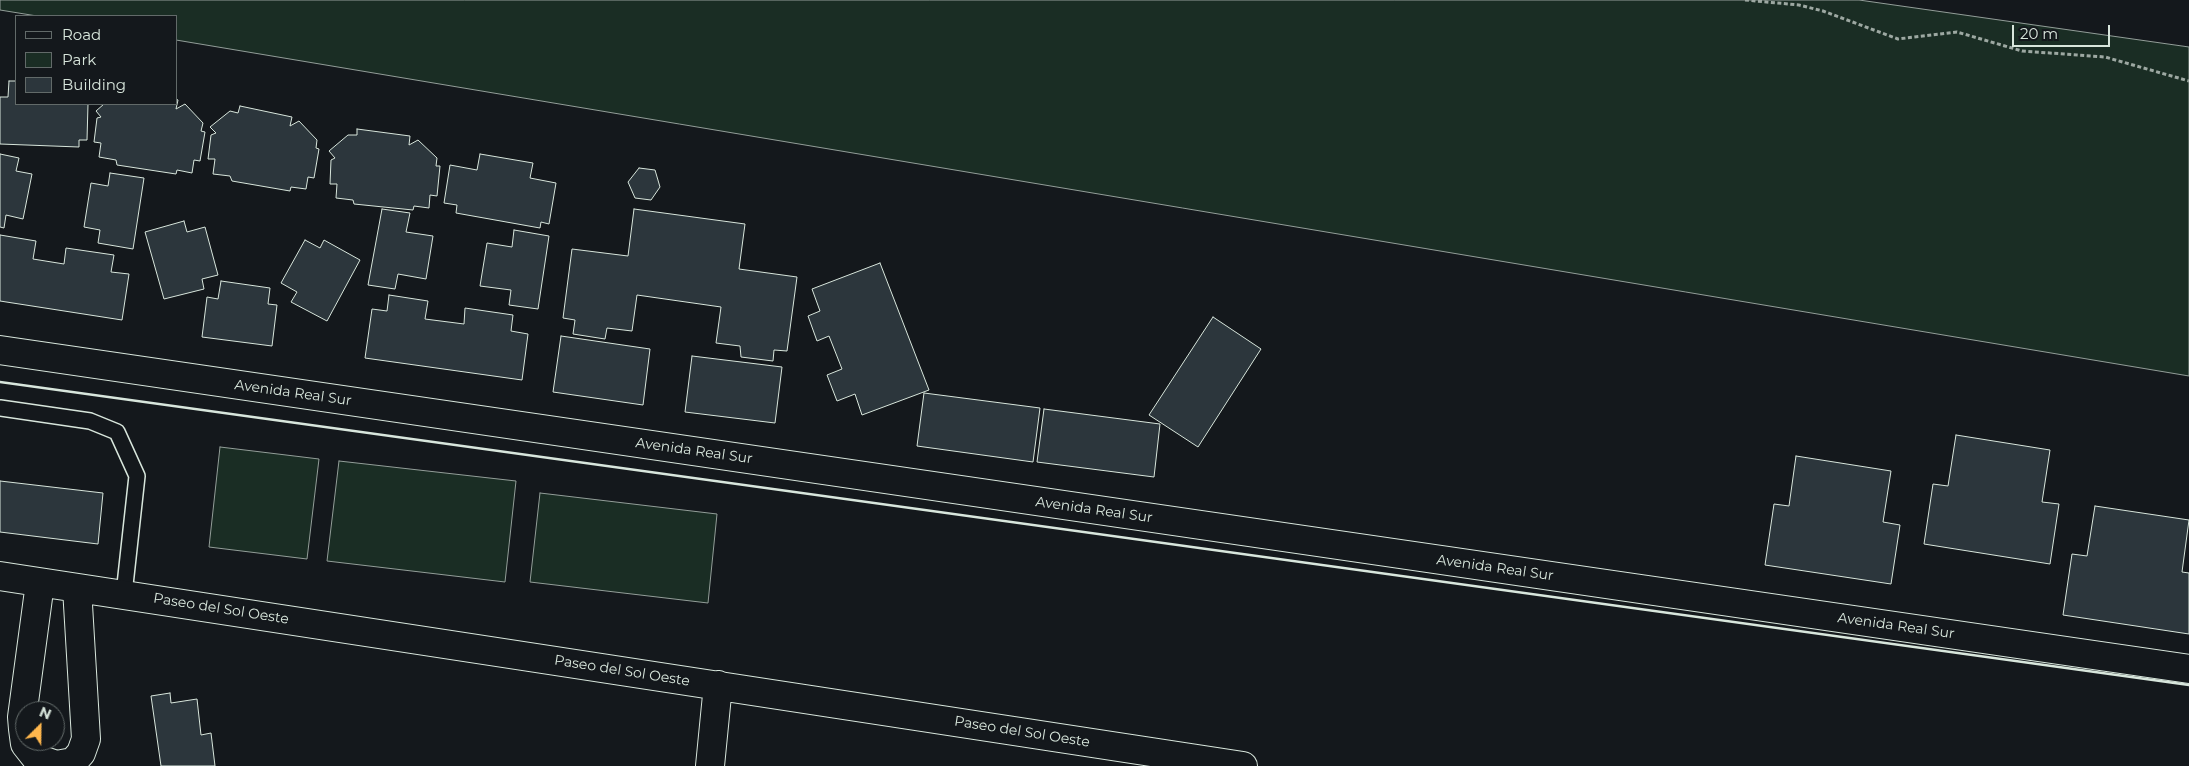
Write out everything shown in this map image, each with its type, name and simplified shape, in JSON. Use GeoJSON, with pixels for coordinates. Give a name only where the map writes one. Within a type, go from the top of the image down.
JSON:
{"type":"FeatureCollection","features":[{"type":"Feature","properties":{"kind":"street","name":"Avenida Real Sur"},"geometry":{"type":"LineString","coordinates":[[0,350],[2189,669]]}},
{"type":"Feature","properties":{"kind":"street","name":"Paseo del Sol Oeste"},"geometry":{"type":"LineString","coordinates":[[0,576],[1243,766]]}},
{"type":"Feature","properties":{"kind":"street"},"geometry":{"type":"LineString","coordinates":[[40,583],[22,717],[26,744],[36,758],[56,765],[85,760],[86,739],[77,588]]}},
{"type":"Feature","properties":{"kind":"street"},"geometry":{"type":"LineString","coordinates":[[710,766],[718,685]]}},
{"type":"Feature","properties":{"kind":"lane"},"geometry":{"type":"LineString","coordinates":[[0,408],[90,421],[118,432],[137,476],[124,594]]}},
{"type":"Feature","properties":{"kind":"path"},"geometry":{"type":"LineString","coordinates":[[1745,0],[1799,5],[1824,11],[1898,39],[1958,32],[2022,51],[2105,57],[2189,81]]}},
{"type":"Feature","properties":{"kind":"green space"},"geometry":{"type":"Polygon","coordinates":[[[0,0],[1859,0],[2189,47],[2189,376],[178,40],[178,15],[31,15],[0,10],[0,0]]]}},
{"type":"Feature","properties":{"kind":"green space"},"geometry":{"type":"Polygon","coordinates":[[[220,447],[319,459],[307,559],[209,547],[220,447]]]}},
{"type":"Feature","properties":{"kind":"green space"},"geometry":{"type":"Polygon","coordinates":[[[339,461],[516,481],[505,582],[327,561],[339,461]]]}},
{"type":"Feature","properties":{"kind":"green space"},"geometry":{"type":"Polygon","coordinates":[[[540,493],[717,514],[708,603],[530,582],[540,493]]]}},
{"type":"Feature","properties":{"kind":"building"},"geometry":{"type":"Polygon","coordinates":[[[9,81],[15,81],[15,105],[88,105],[87,140],[79,140],[79,147],[0,144],[0,97],[8,97],[9,81]]]}},
{"type":"Feature","properties":{"kind":"building"},"geometry":{"type":"Polygon","coordinates":[[[185,104],[203,123],[201,131],[205,132],[200,161],[194,160],[192,173],[177,170],[176,174],[117,165],[116,160],[99,157],[101,143],[94,142],[97,118],[101,117],[96,111],[103,105],[177,105],[176,109],[185,104]]]}},
{"type":"Feature","properties":{"kind":"building"},"geometry":{"type":"Polygon","coordinates":[[[240,106],[292,117],[290,126],[299,121],[317,140],[316,148],[319,149],[314,178],[308,177],[306,189],[291,187],[290,191],[232,181],[230,176],[213,174],[215,159],[208,159],[211,135],[216,133],[210,127],[230,111],[238,113],[240,106]]]}},
{"type":"Feature","properties":{"kind":"building"},"geometry":{"type":"Polygon","coordinates":[[[357,129],[410,136],[409,145],[418,140],[437,158],[436,166],[440,166],[437,196],[430,195],[429,208],[414,206],[413,210],[354,204],[353,200],[336,198],[337,184],[330,184],[331,160],[335,158],[329,151],[348,135],[357,135],[357,129]]]}},
{"type":"Feature","properties":{"kind":"building"},"geometry":{"type":"Polygon","coordinates":[[[0,154],[19,158],[16,171],[32,174],[23,219],[6,215],[4,228],[0,227],[0,154]]]}},
{"type":"Feature","properties":{"kind":"building"},"geometry":{"type":"Polygon","coordinates":[[[480,154],[533,163],[530,178],[556,183],[549,224],[541,222],[540,228],[456,213],[457,205],[444,203],[450,165],[477,170],[480,154]]]}},
{"type":"Feature","properties":{"kind":"building"},"geometry":{"type":"Polygon","coordinates":[[[639,168],[655,170],[660,187],[651,200],[635,198],[628,182],[639,168]]]}},
{"type":"Feature","properties":{"kind":"building"},"geometry":{"type":"Polygon","coordinates":[[[110,173],[144,178],[133,249],[98,243],[100,230],[84,227],[91,183],[108,186],[110,173]]]}},
{"type":"Feature","properties":{"kind":"building"},"geometry":{"type":"Polygon","coordinates":[[[382,209],[410,213],[406,232],[433,236],[426,279],[398,274],[395,289],[368,285],[382,209]]]}},
{"type":"Feature","properties":{"kind":"building"},"geometry":{"type":"Polygon","coordinates":[[[634,209],[745,224],[739,269],[797,277],[787,351],[774,350],[773,361],[741,357],[740,346],[716,343],[721,307],[637,295],[632,331],[607,328],[605,339],[573,334],[575,320],[563,318],[572,249],[628,256],[634,209]]]}},
{"type":"Feature","properties":{"kind":"building"},"geometry":{"type":"Polygon","coordinates":[[[184,221],[187,232],[205,227],[218,275],[202,279],[204,289],[164,299],[145,232],[184,221]]]}},
{"type":"Feature","properties":{"kind":"building"},"geometry":{"type":"Polygon","coordinates":[[[514,230],[549,236],[538,309],[509,305],[511,290],[480,286],[487,243],[512,247],[514,230]]]}},
{"type":"Feature","properties":{"kind":"building"},"geometry":{"type":"Polygon","coordinates":[[[0,235],[36,241],[33,259],[64,264],[66,248],[114,255],[111,272],[129,274],[122,320],[0,301],[0,235]]]}},
{"type":"Feature","properties":{"kind":"building"},"geometry":{"type":"Polygon","coordinates":[[[305,240],[320,248],[324,240],[360,260],[327,321],[291,302],[297,292],[281,283],[305,240]]]}},
{"type":"Feature","properties":{"kind":"building"},"geometry":{"type":"Polygon","coordinates":[[[880,263],[929,390],[862,415],[855,394],[837,401],[827,375],[842,369],[829,336],[817,341],[808,316],[820,311],[812,289],[880,263]]]}},
{"type":"Feature","properties":{"kind":"building"},"geometry":{"type":"Polygon","coordinates":[[[221,281],[270,288],[268,304],[277,305],[272,346],[202,337],[207,297],[218,299],[221,281]]]}},
{"type":"Feature","properties":{"kind":"building"},"geometry":{"type":"Polygon","coordinates":[[[389,295],[428,301],[425,319],[464,324],[465,308],[513,315],[511,331],[528,334],[522,380],[365,358],[372,309],[387,311],[389,295]]]}},
{"type":"Feature","properties":{"kind":"building"},"geometry":{"type":"Polygon","coordinates":[[[1213,317],[1261,349],[1198,447],[1149,415],[1213,317]]]}},
{"type":"Feature","properties":{"kind":"building"},"geometry":{"type":"Polygon","coordinates":[[[561,336],[650,349],[643,405],[553,392],[561,336]]]}},
{"type":"Feature","properties":{"kind":"building"},"geometry":{"type":"Polygon","coordinates":[[[692,356],[782,367],[775,423],[685,412],[692,356]]]}},
{"type":"Feature","properties":{"kind":"building"},"geometry":{"type":"Polygon","coordinates":[[[924,393],[1040,408],[1033,462],[917,446],[924,393]]]}},
{"type":"Feature","properties":{"kind":"building"},"geometry":{"type":"Polygon","coordinates":[[[1044,409],[1160,424],[1154,477],[1037,462],[1044,409]]]}},
{"type":"Feature","properties":{"kind":"building"},"geometry":{"type":"Polygon","coordinates":[[[1956,435],[2050,450],[2042,502],[2059,504],[2050,564],[1924,544],[1933,484],[1948,486],[1956,435]]]}},
{"type":"Feature","properties":{"kind":"building"},"geometry":{"type":"Polygon","coordinates":[[[1796,456],[1891,471],[1883,522],[1900,525],[1891,584],[1765,565],[1774,504],[1789,506],[1796,456]]]}},
{"type":"Feature","properties":{"kind":"building"},"geometry":{"type":"Polygon","coordinates":[[[0,481],[103,493],[98,544],[0,532],[0,481]]]}},
{"type":"Feature","properties":{"kind":"building"},"geometry":{"type":"Polygon","coordinates":[[[2095,506],[2189,520],[2182,572],[2189,573],[2189,634],[2063,615],[2072,554],[2087,556],[2095,506]]]}},
{"type":"Feature","properties":{"kind":"building"},"geometry":{"type":"Polygon","coordinates":[[[170,693],[171,703],[197,699],[201,735],[211,733],[215,766],[161,766],[151,696],[170,693]]]}},
{"type":"Feature","properties":{"kind":"wall"},"geometry":{"type":"LineString","coordinates":[[0,382],[2189,685]]}}]}
